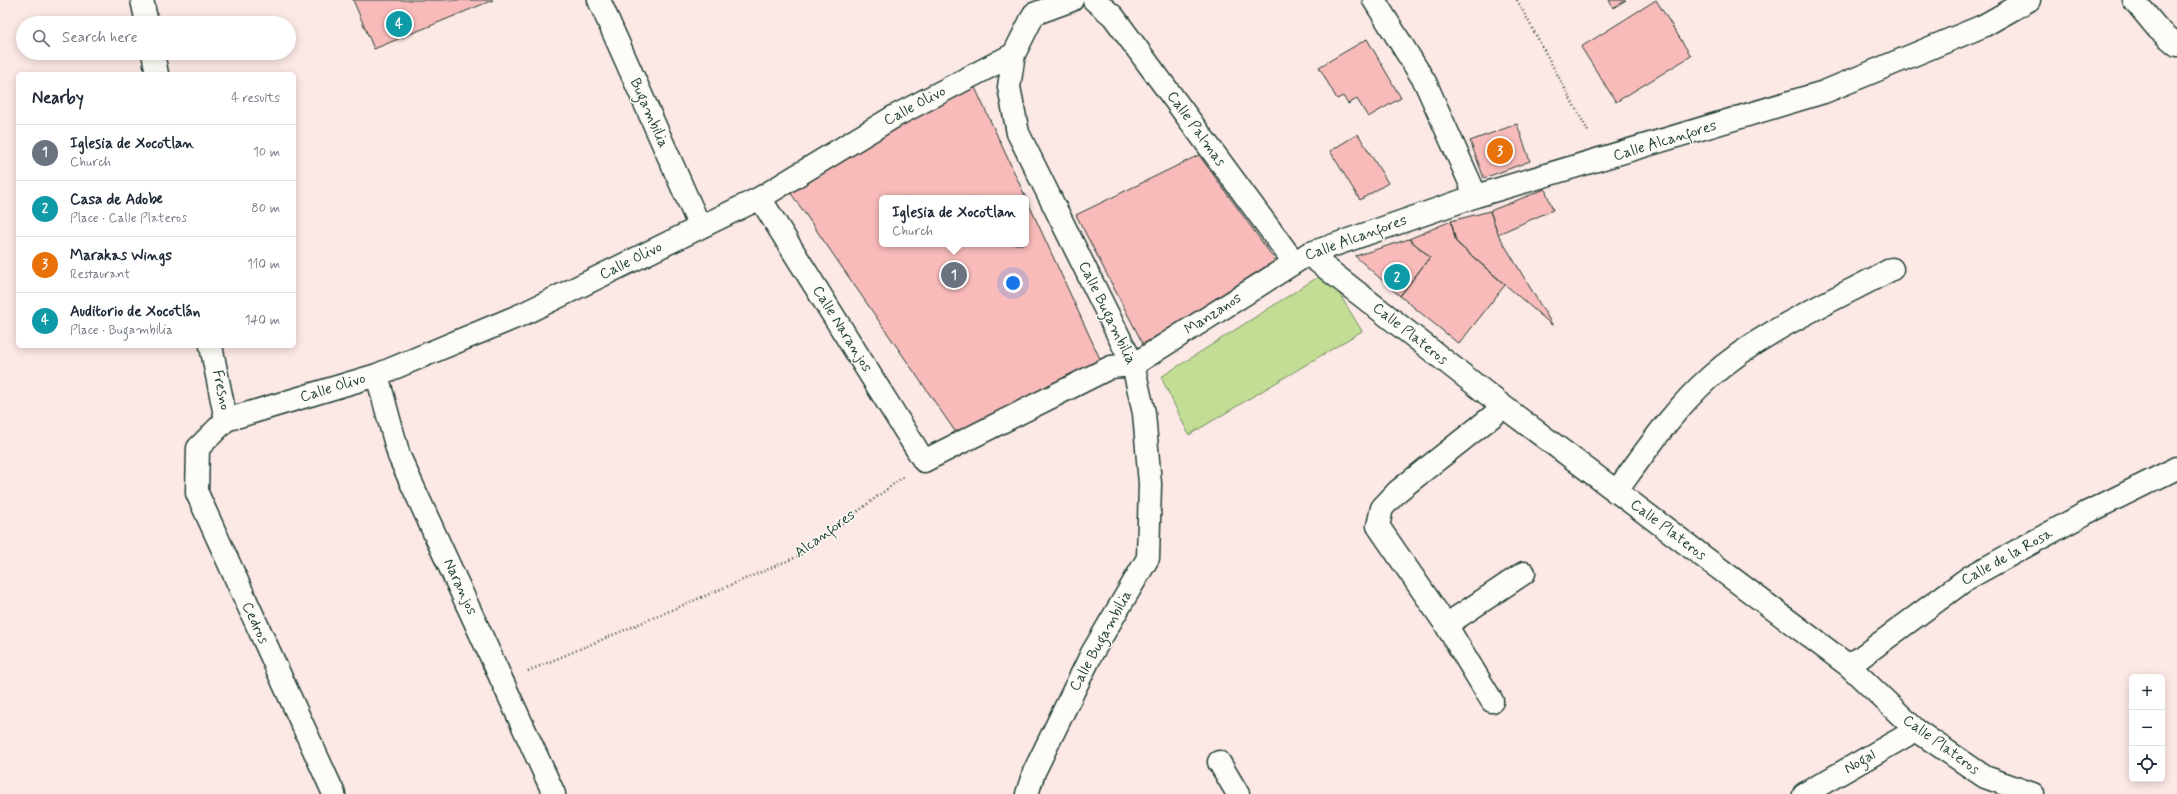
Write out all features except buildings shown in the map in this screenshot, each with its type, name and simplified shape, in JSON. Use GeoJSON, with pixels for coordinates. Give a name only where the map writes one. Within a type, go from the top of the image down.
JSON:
{"type":"FeatureCollection","features":[{"type":"Feature","properties":{"kind":"street"},"geometry":{"type":"LineString","coordinates":[[142,0],[145,16]]}},
{"type":"Feature","properties":{"kind":"street","name":"Bugambilia"},"geometry":{"type":"LineString","coordinates":[[599,0],[700,227]]}},
{"type":"Feature","properties":{"kind":"street"},"geometry":{"type":"LineString","coordinates":[[1029,7],[1072,0]]}},
{"type":"Feature","properties":{"kind":"street","name":"Calle Palmas"},"geometry":{"type":"LineString","coordinates":[[1094,0],[1113,16],[1301,258]]}},
{"type":"Feature","properties":{"kind":"street"},"geometry":{"type":"LineString","coordinates":[[1374,0],[1425,82],[1476,196]]}},
{"type":"Feature","properties":{"kind":"street","name":"Calle Alcanfores"},"geometry":{"type":"LineString","coordinates":[[1301,258],[1476,196],[1605,159],[1824,92],[1983,26],[2029,0]]}},
{"type":"Feature","properties":{"kind":"street"},"geometry":{"type":"LineString","coordinates":[[2134,0],[2158,29],[2177,45]]}},
{"type":"Feature","properties":{"kind":"street","name":"Calle Bugambilia"},"geometry":{"type":"LineString","coordinates":[[1028,794],[1034,772],[1092,653],[1148,558],[1150,484],[1144,413],[1133,365],[1018,133],[1009,87],[1014,54],[1029,7]]}},
{"type":"Feature","properties":{"kind":"street","name":"Calle Olivo"},"geometry":{"type":"LineString","coordinates":[[226,420],[377,375],[523,314],[760,198],[895,116],[1014,54]]}},
{"type":"Feature","properties":{"kind":"street"},"geometry":{"type":"LineString","coordinates":[[154,60],[157,72]]}},
{"type":"Feature","properties":{"kind":"street","name":"Calle Naranjos"},"geometry":{"type":"LineString","coordinates":[[760,198],[924,461]]}},
{"type":"Feature","properties":{"kind":"street","name":"Manzanos"},"geometry":{"type":"LineString","coordinates":[[1133,365],[1301,258]]}},
{"type":"Feature","properties":{"kind":"street","name":"Calle Plateros"},"geometry":{"type":"LineString","coordinates":[[1301,258],[1504,407],[1850,666],[1916,730],[1985,777],[2033,794]]}},
{"type":"Feature","properties":{"kind":"street"},"geometry":{"type":"LineString","coordinates":[[1616,492],[1673,414],[1710,377],[1752,344],[1892,269]]}},
{"type":"Feature","properties":{"kind":"street","name":"Fresno"},"geometry":{"type":"LineString","coordinates":[[198,448],[226,420],[212,348]]}},
{"type":"Feature","properties":{"kind":"street"},"geometry":{"type":"LineString","coordinates":[[924,461],[1111,367],[1133,365]]}},
{"type":"Feature","properties":{"kind":"street","name":"Naranjos"},"geometry":{"type":"LineString","coordinates":[[377,375],[399,456],[504,682],[554,794]]}},
{"type":"Feature","properties":{"kind":"street"},"geometry":{"type":"LineString","coordinates":[[1492,701],[1446,626],[1378,526],[1382,508],[1398,491],[1504,407]]}},
{"type":"Feature","properties":{"kind":"street","name":"Cedros"},"geometry":{"type":"LineString","coordinates":[[198,448],[197,493],[334,794]]}},
{"type":"Feature","properties":{"kind":"street","name":"Calle de la Rosa"},"geometry":{"type":"LineString","coordinates":[[1850,666],[1968,578],[2086,513],[2177,468]]}},
{"type":"Feature","properties":{"kind":"street"},"geometry":{"type":"LineString","coordinates":[[1446,626],[1524,573]]}},
{"type":"Feature","properties":{"kind":"street","name":"Nogal"},"geometry":{"type":"LineString","coordinates":[[1804,794],[1916,730]]}},
{"type":"Feature","properties":{"kind":"street"},"geometry":{"type":"LineString","coordinates":[[1218,762],[1238,794]]}},
{"type":"Feature","properties":{"kind":"path"},"geometry":{"type":"LineString","coordinates":[[1517,0],[1605,159]]}},
{"type":"Feature","properties":{"kind":"path","name":"Alcanfores"},"geometry":{"type":"LineString","coordinates":[[504,682],[799,556],[924,461]]}},
{"type":"Feature","properties":{"kind":"green space"},"geometry":{"type":"Polygon","coordinates":[[[1326,272],[1362,331],[1189,435],[1161,377],[1326,272]]]}},
{"type":"Feature","properties":{"kind":"place","name":"Auditorio de Xocotlán"},"geometry":{"type":"Point","coordinates":[399,24]}},
{"type":"Feature","properties":{"kind":"place","name":"Marakas Wings"},"geometry":{"type":"Point","coordinates":[1500,151]}},
{"type":"Feature","properties":{"kind":"place","name":"Iglesia de Xocotlan"},"geometry":{"type":"Point","coordinates":[954,275]}},
{"type":"Feature","properties":{"kind":"place","name":"Casa de Adobe"},"geometry":{"type":"Point","coordinates":[1397,277]}}]}
